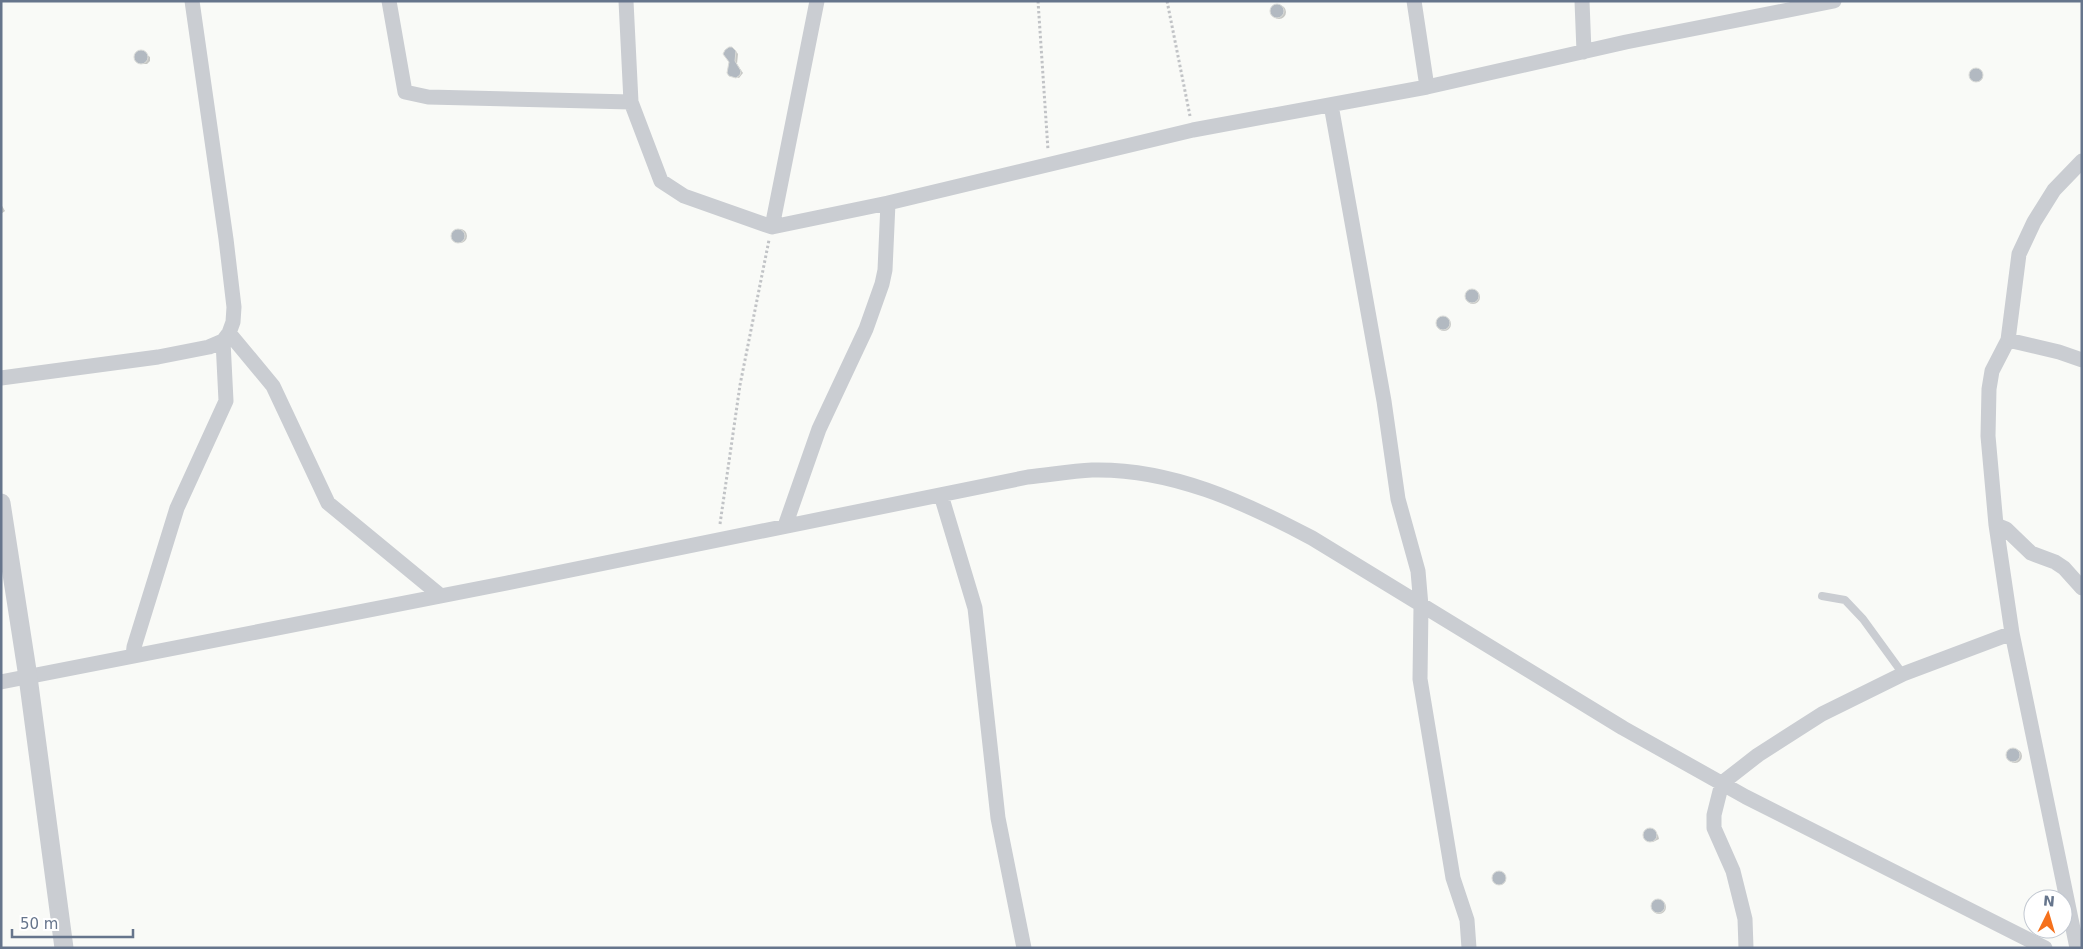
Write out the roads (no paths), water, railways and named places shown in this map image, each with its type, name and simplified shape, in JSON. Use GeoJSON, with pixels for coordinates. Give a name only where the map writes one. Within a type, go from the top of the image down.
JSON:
{"type":"FeatureCollection","features":[{"type":"Feature","properties":{"kind":"street"},"geometry":{"type":"LineString","coordinates":[[133,656],[134,647],[177,508],[226,401],[226,337],[233,322],[232,298],[192,1]]}},
{"type":"Feature","properties":{"kind":"street"},"geometry":{"type":"LineString","coordinates":[[389,1],[405,92],[428,97],[631,102]]}},
{"type":"Feature","properties":{"kind":"street"},"geometry":{"type":"LineString","coordinates":[[626,1],[631,102],[661,181],[684,196],[772,227],[888,203],[1192,130],[1427,87],[1584,52],[1834,1]]}},
{"type":"Feature","properties":{"kind":"street"},"geometry":{"type":"LineString","coordinates":[[772,227],[817,1]]}},
{"type":"Feature","properties":{"kind":"street"},"geometry":{"type":"LineString","coordinates":[[1414,1],[1427,87]]}},
{"type":"Feature","properties":{"kind":"street"},"geometry":{"type":"LineString","coordinates":[[1582,1],[1584,52]]}},
{"type":"Feature","properties":{"kind":"street"},"geometry":{"type":"LineString","coordinates":[[1331,105],[1382,392],[1398,499],[1418,571],[1421,606],[1420,679],[1453,878],[1467,920],[1469,948]]}},
{"type":"Feature","properties":{"kind":"street"},"geometry":{"type":"LineString","coordinates":[[2077,948],[2077,918],[2012,633],[1996,525],[1988,436],[1989,389],[1992,371],[2008,340],[2019,254],[2034,222],[2054,190],[2082,161]]}},
{"type":"Feature","properties":{"kind":"street"},"geometry":{"type":"LineString","coordinates":[[784,526],[819,429],[866,330],[882,284],[888,203]]}},
{"type":"Feature","properties":{"kind":"street"},"geometry":{"type":"LineString","coordinates":[[1,378],[158,358],[209,347],[226,337]]}},
{"type":"Feature","properties":{"kind":"street"},"geometry":{"type":"LineString","coordinates":[[226,337],[273,386],[328,504],[441,596]]}},
{"type":"Feature","properties":{"kind":"street"},"geometry":{"type":"LineString","coordinates":[[2008,340],[2082,360]]}},
{"type":"Feature","properties":{"kind":"street"},"geometry":{"type":"LineString","coordinates":[[1,682],[441,596],[1028,477],[1092,470],[1162,477],[1224,495],[1312,538],[1623,728],[1722,783],[1875,863],[2046,948]]}},
{"type":"Feature","properties":{"kind":"street"},"geometry":{"type":"LineString","coordinates":[[941,495],[975,608],[998,818],[1024,948]]}},
{"type":"Feature","properties":{"kind":"street"},"geometry":{"type":"LineString","coordinates":[[1,504],[28,677],[64,948]]}},
{"type":"Feature","properties":{"kind":"street"},"geometry":{"type":"LineString","coordinates":[[1996,525],[2006,529],[2031,553],[2055,562],[2064,568],[2082,588]]}},
{"type":"Feature","properties":{"kind":"street"},"geometry":{"type":"LineString","coordinates":[[1746,948],[1745,919],[1734,871],[1714,828],[1714,815],[1722,783],[1758,755],[1822,714],[1903,674],[2012,633]]}},
{"type":"Feature","properties":{"kind":"lane"},"geometry":{"type":"LineString","coordinates":[[1822,596],[1845,600],[1863,619],[1903,674]]}}]}
